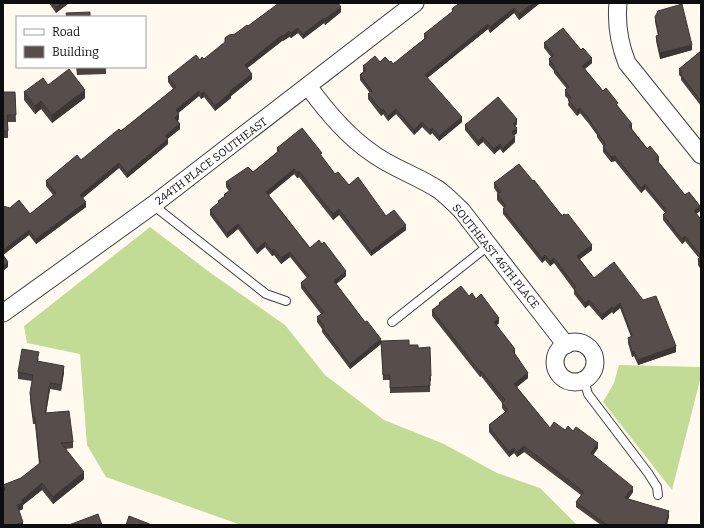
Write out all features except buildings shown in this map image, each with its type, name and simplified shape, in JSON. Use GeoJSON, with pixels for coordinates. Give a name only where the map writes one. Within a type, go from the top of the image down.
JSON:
{"type":"FeatureCollection","features":[{"type":"Feature","properties":{"kind":"street","name":"244TH PLACE SOUTHEAST"},"geometry":{"type":"LineString","coordinates":[[3,313],[153,205],[415,3]]}},
{"type":"Feature","properties":{"kind":"street"},"geometry":{"type":"LineString","coordinates":[[618,3],[618,31],[627,62],[701,155]]}},
{"type":"Feature","properties":{"kind":"street","name":"SOUTHEAST 46TH PLACE"},"geometry":{"type":"LineString","coordinates":[[308,86],[337,121],[372,154],[440,191],[462,211],[566,345]]}},
{"type":"Feature","properties":{"kind":"street"},"geometry":{"type":"LineString","coordinates":[[579,343],[591,350],[595,363],[590,376],[584,380],[578,382],[571,381],[564,379],[559,374],[555,361],[560,349],[566,345],[579,343]]}},
{"type":"Feature","properties":{"kind":"lane"},"geometry":{"type":"LineString","coordinates":[[153,205],[266,294],[286,301]]}},
{"type":"Feature","properties":{"kind":"lane"},"geometry":{"type":"LineString","coordinates":[[392,322],[488,246]]}},
{"type":"Feature","properties":{"kind":"lane"},"geometry":{"type":"LineString","coordinates":[[584,380],[588,394],[648,473],[657,487],[658,495]]}},
{"type":"Feature","properties":{"kind":"green space"},"geometry":{"type":"Polygon","coordinates":[[[150,227],[212,274],[285,325],[325,375],[384,420],[444,444],[497,473],[540,488],[577,525],[241,525],[106,477],[87,445],[80,354],[27,343],[24,326],[150,227]]]}},
{"type":"Feature","properties":{"kind":"green space"},"geometry":{"type":"Polygon","coordinates":[[[619,365],[701,367],[701,376],[672,490],[603,402],[614,383],[619,365]]]}}]}
